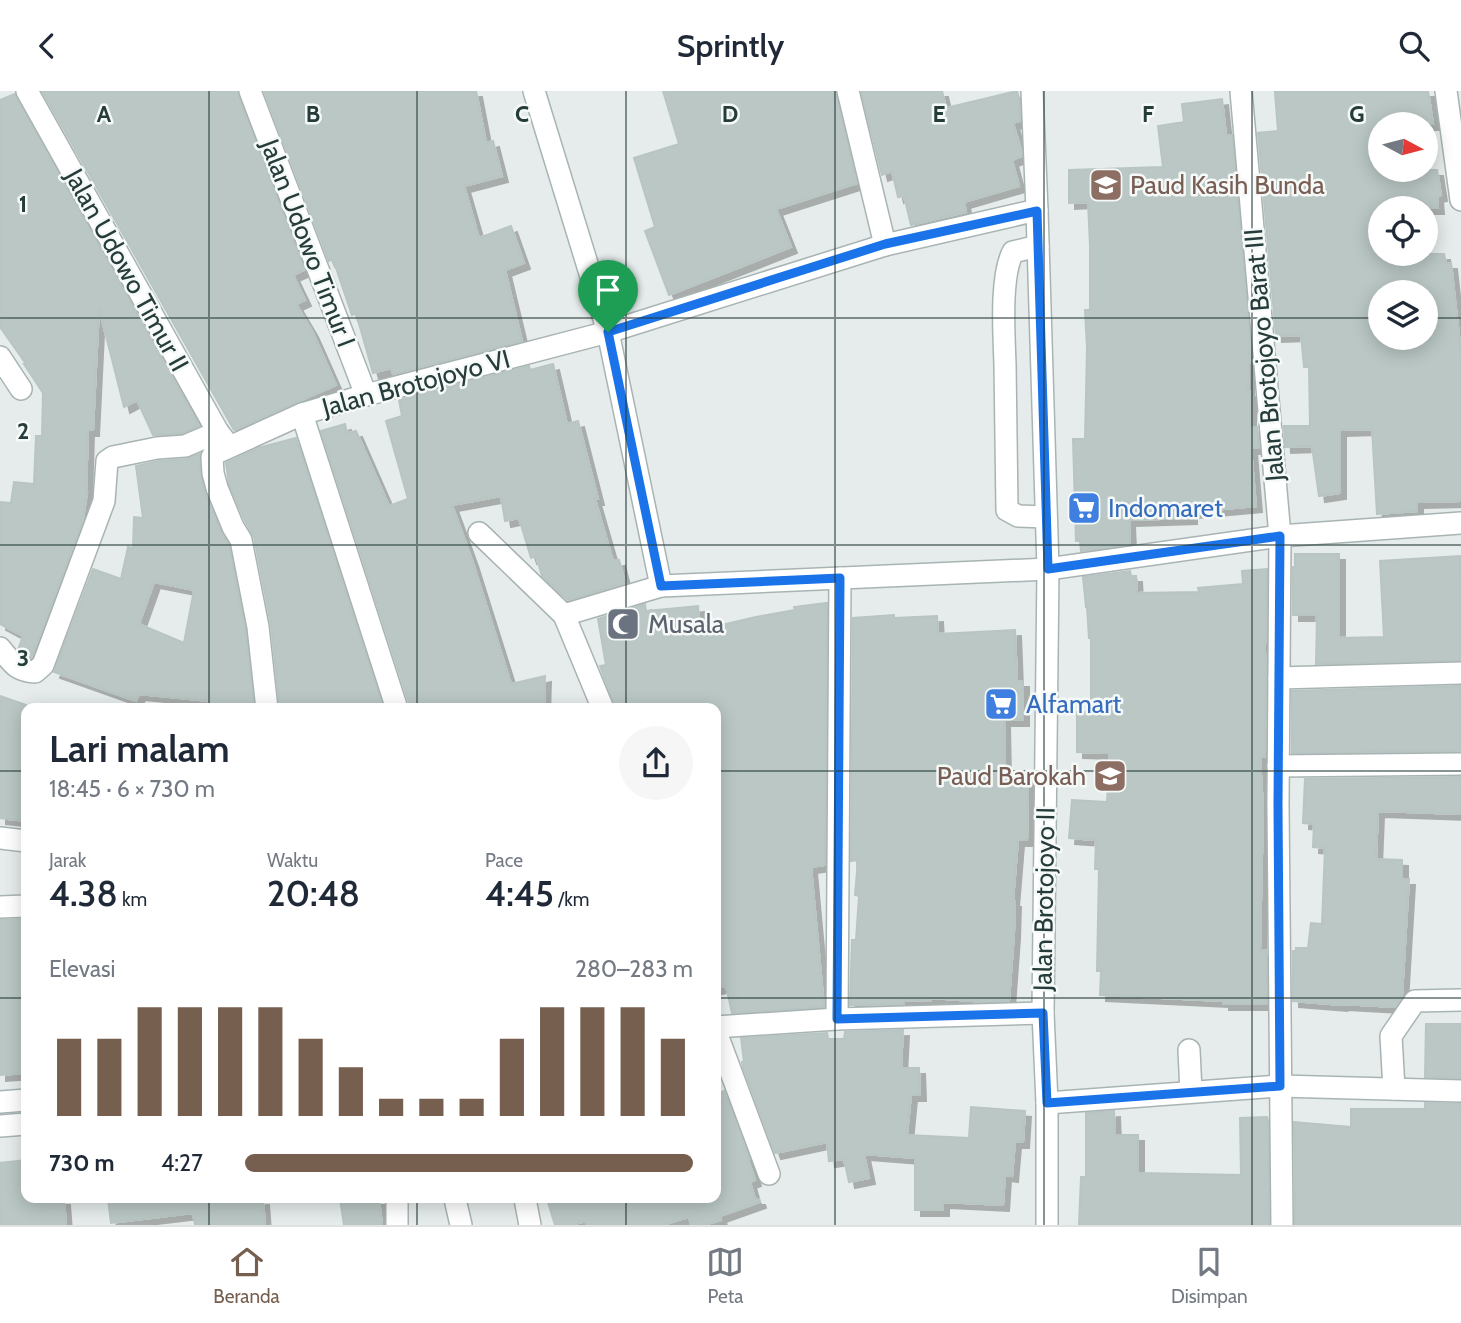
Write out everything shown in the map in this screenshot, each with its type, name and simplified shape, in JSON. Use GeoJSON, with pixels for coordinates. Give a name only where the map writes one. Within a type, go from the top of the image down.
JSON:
{"type":"FeatureCollection","features":[{"type":"Feature","properties":{"kind":"street","name":"Jalan Udowo Timur II"},"geometry":{"type":"LineString","coordinates":[[27,91],[224,439]]}},
{"type":"Feature","properties":{"kind":"street","name":"Jalan Udowo Timur I"},"geometry":{"type":"LineString","coordinates":[[250,91],[366,395]]}},
{"type":"Feature","properties":{"kind":"street"},"geometry":{"type":"LineString","coordinates":[[534,91],[608,332],[661,586]]}},
{"type":"Feature","properties":{"kind":"street"},"geometry":{"type":"LineString","coordinates":[[848,91],[885,244]]}},
{"type":"Feature","properties":{"kind":"street","name":"Jalan Brotojoyo II"},"geometry":{"type":"LineString","coordinates":[[1032,91],[1048,569],[1043,1013],[1047,1103],[1046,1225]]}},
{"type":"Feature","properties":{"kind":"street","name":"Jalan Brotojoyo Barat III"},"geometry":{"type":"LineString","coordinates":[[1241,91],[1280,536],[1278,766],[1282,1225]]}},
{"type":"Feature","properties":{"kind":"street"},"geometry":{"type":"LineString","coordinates":[[1446,91],[1461,200]]}},
{"type":"Feature","properties":{"kind":"street","name":"Jalan Brotojoyo VI"},"geometry":{"type":"LineString","coordinates":[[0,648],[18,669],[35,672],[43,665],[104,501],[107,461],[110,459],[157,448],[224,439],[366,395],[608,332],[885,244],[1037,211]]}},
{"type":"Feature","properties":{"kind":"street"},"geometry":{"type":"LineString","coordinates":[[1038,246],[1013,252],[1006,274],[1004,322],[1007,510],[1018,516],[1046,517]]}},
{"type":"Feature","properties":{"kind":"street"},"geometry":{"type":"LineString","coordinates":[[0,357],[21,389]]}},
{"type":"Feature","properties":{"kind":"street"},"geometry":{"type":"LineString","coordinates":[[302,414],[395,703]]}},
{"type":"Feature","properties":{"kind":"street"},"geometry":{"type":"LineString","coordinates":[[224,439],[213,455],[213,473],[233,527],[241,540],[258,627],[266,703]]}},
{"type":"Feature","properties":{"kind":"street"},"geometry":{"type":"LineString","coordinates":[[564,615],[661,586],[1048,569],[1280,536],[1461,523]]}},
{"type":"Feature","properties":{"kind":"street"},"geometry":{"type":"LineString","coordinates":[[480,533],[564,615],[601,703]]}},
{"type":"Feature","properties":{"kind":"street"},"geometry":{"type":"LineString","coordinates":[[837,1019],[840,578]]}},
{"type":"Feature","properties":{"kind":"street"},"geometry":{"type":"LineString","coordinates":[[1279,678],[1461,673]]}},
{"type":"Feature","properties":{"kind":"street"},"geometry":{"type":"LineString","coordinates":[[1278,766],[1461,764]]}},
{"type":"Feature","properties":{"kind":"street"},"geometry":{"type":"LineString","coordinates":[[0,838],[21,840]]}},
{"type":"Feature","properties":{"kind":"street"},"geometry":{"type":"LineString","coordinates":[[0,908],[21,906]]}},
{"type":"Feature","properties":{"kind":"street"},"geometry":{"type":"LineString","coordinates":[[1394,1089],[1391,1036],[1415,1001],[1461,1000]]}},
{"type":"Feature","properties":{"kind":"street"},"geometry":{"type":"LineString","coordinates":[[721,1030],[837,1019],[1043,1013]]}},
{"type":"Feature","properties":{"kind":"street"},"geometry":{"type":"LineString","coordinates":[[721,1044],[768,1174]]}},
{"type":"Feature","properties":{"kind":"street"},"geometry":{"type":"LineString","coordinates":[[1189,1050],[1191,1092]]}},
{"type":"Feature","properties":{"kind":"street"},"geometry":{"type":"LineString","coordinates":[[1047,1103],[1280,1086],[1461,1091]]}},
{"type":"Feature","properties":{"kind":"street"},"geometry":{"type":"LineString","coordinates":[[0,1102],[21,1100]]}},
{"type":"Feature","properties":{"kind":"street"},"geometry":{"type":"LineString","coordinates":[[0,1126],[21,1124]]}},
{"type":"Feature","properties":{"kind":"street"},"geometry":{"type":"LineString","coordinates":[[397,1203],[397,1225]]}},
{"type":"Feature","properties":{"kind":"street"},"geometry":{"type":"LineString","coordinates":[[456,1203],[461,1225]]}},
{"type":"Feature","properties":{"kind":"street"},"geometry":{"type":"LineString","coordinates":[[526,1203],[530,1225]]}},
{"type":"Feature","properties":{"kind":"building"},"geometry":{"type":"Polygon","coordinates":[[[42,91],[237,91],[304,270],[293,275],[305,300],[296,304],[312,331],[336,385],[234,430],[42,91]]]}},
{"type":"Feature","properties":{"kind":"building"},"geometry":{"type":"Polygon","coordinates":[[[264,91],[476,91],[486,143],[493,141],[502,176],[464,186],[479,238],[511,226],[524,263],[505,270],[522,341],[393,374],[391,368],[373,373],[356,313],[352,315],[333,259],[329,261],[264,91]]]}},
{"type":"Feature","properties":{"kind":"building"},"geometry":{"type":"Polygon","coordinates":[[[663,91],[835,91],[857,183],[776,209],[791,247],[669,295],[645,231],[655,227],[634,158],[679,144],[663,91]]]}},
{"type":"Feature","properties":{"kind":"building"},"geometry":{"type":"Polygon","coordinates":[[[861,91],[942,91],[946,108],[1017,91],[1020,121],[1013,123],[1022,156],[1012,160],[1019,186],[964,202],[966,212],[911,225],[904,196],[898,197],[892,171],[882,175],[861,91]]]}},
{"type":"Feature","properties":{"kind":"building"},"geometry":{"type":"Polygon","coordinates":[[[1428,91],[1431,112],[1368,112],[1368,182],[1438,182],[1438,176],[1441,195],[1368,196],[1368,266],[1438,266],[1438,254],[1444,254],[1446,263],[1451,263],[1461,354],[1461,501],[1417,502],[1417,511],[1377,514],[1372,429],[1340,430],[1340,493],[1319,496],[1312,446],[1285,447],[1284,426],[1310,426],[1309,367],[1304,367],[1301,335],[1276,336],[1258,133],[1278,131],[1275,92],[1428,91]]]}},
{"type":"Feature","properties":{"kind":"building"},"geometry":{"type":"Polygon","coordinates":[[[15,94],[199,426],[182,433],[153,435],[137,400],[124,407],[99,308],[93,430],[88,430],[87,493],[83,519],[31,658],[18,650],[23,636],[0,624],[0,502],[11,503],[14,482],[34,484],[36,436],[42,436],[43,393],[0,327],[0,100],[15,94]]]}},
{"type":"Feature","properties":{"kind":"building"},"geometry":{"type":"Polygon","coordinates":[[[1222,99],[1226,135],[1232,135],[1250,339],[1250,427],[1257,427],[1259,448],[1251,448],[1256,506],[1191,512],[1191,518],[1129,520],[1130,544],[1081,551],[1080,541],[1076,541],[1073,439],[1085,439],[1085,310],[1090,310],[1090,246],[1088,202],[1069,203],[1069,170],[1163,167],[1158,126],[1184,122],[1182,104],[1222,99]]]}},
{"type":"Feature","properties":{"kind":"building"},"geometry":{"type":"Polygon","coordinates":[[[553,364],[567,424],[578,421],[598,499],[595,499],[613,561],[619,560],[625,583],[568,600],[542,576],[536,556],[531,558],[519,518],[505,521],[501,496],[452,505],[511,684],[545,676],[544,703],[409,703],[321,431],[345,424],[347,433],[356,431],[389,506],[408,499],[386,421],[402,416],[399,400],[529,366],[530,370],[553,364]]]}},
{"type":"Feature","properties":{"kind":"building"},"geometry":{"type":"Polygon","coordinates":[[[296,438],[382,703],[279,703],[271,625],[254,537],[229,484],[226,463],[258,448],[296,438]]]}},
{"type":"Feature","properties":{"kind":"building"},"geometry":{"type":"Polygon","coordinates":[[[200,454],[200,474],[204,491],[229,545],[245,629],[253,703],[209,703],[139,694],[136,701],[54,672],[93,569],[121,579],[128,547],[133,548],[134,517],[143,518],[136,466],[186,459],[200,454]],[[154,582],[139,624],[184,643],[194,590],[154,582]]]}},
{"type":"Feature","properties":{"kind":"building"},"geometry":{"type":"Polygon","coordinates":[[[1295,554],[1339,554],[1339,638],[1384,637],[1380,561],[1460,556],[1461,660],[1316,664],[1317,615],[1293,615],[1295,554]]]}},
{"type":"Feature","properties":{"kind":"building"},"geometry":{"type":"Polygon","coordinates":[[[1267,569],[1264,643],[1265,757],[1260,757],[1263,808],[1260,950],[1266,950],[1267,1004],[1223,1004],[1223,1001],[1100,995],[1101,971],[1097,971],[1099,869],[1095,869],[1096,840],[1069,838],[1072,800],[1107,802],[1110,753],[1077,752],[1077,712],[1091,712],[1091,638],[1083,577],[1130,571],[1131,576],[1136,576],[1137,593],[1199,592],[1198,588],[1243,584],[1242,571],[1267,569]]]}},
{"type":"Feature","properties":{"kind":"building"},"geometry":{"type":"Polygon","coordinates":[[[827,603],[825,865],[811,867],[824,1007],[732,1013],[726,986],[721,987],[721,703],[614,703],[600,666],[606,665],[598,619],[645,604],[646,611],[698,606],[700,630],[795,610],[794,607],[827,603]]]}},
{"type":"Feature","properties":{"kind":"building"},"geometry":{"type":"Polygon","coordinates":[[[894,615],[894,618],[937,616],[938,634],[1015,630],[1017,681],[1023,681],[1023,720],[1004,720],[1005,772],[1027,771],[1028,796],[1027,840],[1018,840],[1009,1001],[931,998],[931,1001],[904,1000],[904,1004],[850,1005],[852,940],[856,940],[859,896],[855,895],[858,860],[851,861],[853,618],[894,615]]]}},
{"type":"Feature","properties":{"kind":"building"},"geometry":{"type":"Polygon","coordinates":[[[1460,686],[1461,751],[1292,753],[1292,691],[1460,686]]]}},
{"type":"Feature","properties":{"kind":"building"},"geometry":{"type":"Polygon","coordinates":[[[0,696],[21,703],[21,820],[0,818],[0,696]]]}},
{"type":"Feature","properties":{"kind":"building"},"geometry":{"type":"Polygon","coordinates":[[[1461,777],[1461,814],[1378,811],[1376,859],[1402,860],[1402,879],[1409,879],[1402,996],[1395,1007],[1293,1001],[1293,951],[1296,951],[1296,948],[1308,948],[1311,923],[1322,924],[1325,848],[1313,847],[1314,824],[1303,823],[1305,779],[1461,777]]]}},
{"type":"Feature","properties":{"kind":"building"},"geometry":{"type":"Polygon","coordinates":[[[21,919],[21,1073],[0,1075],[0,920],[21,919]]]}},
{"type":"Feature","properties":{"kind":"building"},"geometry":{"type":"Polygon","coordinates":[[[1426,1024],[1461,1024],[1461,1078],[1425,1077],[1426,1024]]]}},
{"type":"Feature","properties":{"kind":"building"},"geometry":{"type":"Polygon","coordinates":[[[903,1030],[901,1068],[919,1068],[920,1095],[911,1095],[907,1135],[969,1138],[971,1107],[1025,1111],[1023,1142],[1015,1142],[1012,1176],[1005,1175],[1003,1205],[943,1202],[943,1210],[915,1210],[915,1158],[864,1154],[869,1178],[849,1182],[844,1159],[829,1161],[827,1142],[775,1153],[743,1067],[741,1038],[827,1033],[828,1039],[844,1039],[845,1032],[903,1030]]]}},
{"type":"Feature","properties":{"kind":"building"},"geometry":{"type":"Polygon","coordinates":[[[724,1091],[749,1159],[755,1180],[750,1182],[755,1199],[760,1202],[720,1216],[721,1220],[704,1225],[691,1225],[689,1217],[662,1225],[587,1225],[586,1221],[555,1225],[548,1203],[721,1203],[721,1092],[724,1091]]]}},
{"type":"Feature","properties":{"kind":"building"},"geometry":{"type":"Polygon","coordinates":[[[1425,1103],[1461,1104],[1461,1225],[1295,1225],[1294,1122],[1351,1127],[1351,1109],[1425,1109],[1425,1103]]]}},
{"type":"Feature","properties":{"kind":"building"},"geometry":{"type":"Polygon","coordinates":[[[1114,1111],[1115,1135],[1138,1135],[1138,1173],[1241,1175],[1240,1118],[1267,1117],[1269,1225],[1079,1225],[1081,1177],[1086,1177],[1086,1113],[1114,1111]]]}},
{"type":"Feature","properties":{"kind":"building"},"geometry":{"type":"Polygon","coordinates":[[[21,1161],[21,1203],[64,1203],[66,1225],[0,1225],[0,1163],[21,1161]]]}},
{"type":"Feature","properties":{"kind":"building"},"geometry":{"type":"Polygon","coordinates":[[[108,1203],[263,1203],[265,1225],[195,1225],[193,1213],[111,1223],[108,1203]]]}},
{"type":"Feature","properties":{"kind":"building"},"geometry":{"type":"Polygon","coordinates":[[[341,1203],[379,1203],[382,1225],[344,1225],[341,1203]]]}},
{"type":"Feature","properties":{"kind":"place","name":"Paud Kasih Bunda"},"geometry":{"type":"Point","coordinates":[1106,185]}},
{"type":"Feature","properties":{"kind":"place","name":"Indomaret"},"geometry":{"type":"Point","coordinates":[1084,508]}},
{"type":"Feature","properties":{"kind":"place","name":"Musala"},"geometry":{"type":"Point","coordinates":[623,624]}},
{"type":"Feature","properties":{"kind":"place","name":"Alfamart"},"geometry":{"type":"Point","coordinates":[1001,704]}},
{"type":"Feature","properties":{"kind":"place","name":"Paud Barokah"},"geometry":{"type":"Point","coordinates":[1110,776]}},
{"type":"Feature","properties":{"kind":"route"},"geometry":{"type":"LineString","coordinates":[[1037,211],[1048,569],[1280,536],[1280,1086],[1047,1103],[1043,1013],[837,1019],[840,578],[661,586],[608,332],[885,244],[1037,211]]}}]}
